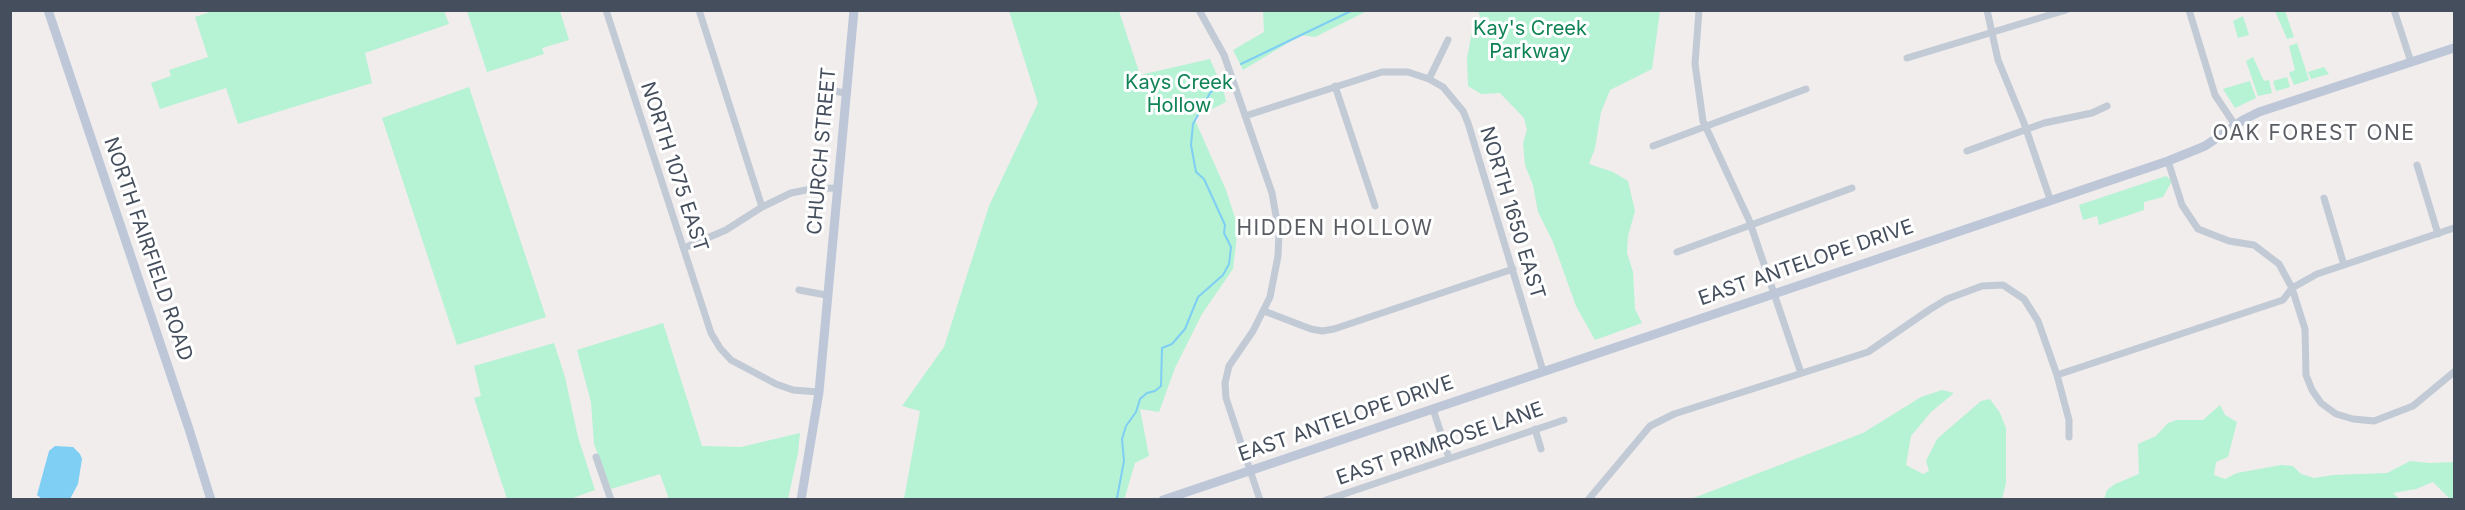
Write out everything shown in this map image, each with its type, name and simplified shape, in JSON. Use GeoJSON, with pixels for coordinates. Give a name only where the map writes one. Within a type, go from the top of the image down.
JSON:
{"type":"FeatureCollection","features":[{"type":"Feature","properties":{"kind":"main road","name":"NORTH FAIRFIELD ROAD"},"geometry":{"type":"LineString","coordinates":[[48,10],[211,500]]}},
{"type":"Feature","properties":{"kind":"main road","name":"CHURCH STREET"},"geometry":{"type":"LineString","coordinates":[[801,500],[819,392],[826,295],[854,10]]}},
{"type":"Feature","properties":{"kind":"main road","name":"EAST ANTELOPE DRIVE"},"geometry":{"type":"LineString","coordinates":[[1163,500],[2168,161],[2205,146],[2259,112],[2454,48]]}},
{"type":"Feature","properties":{"kind":"street","name":"NORTH 1075 EAST"},"geometry":{"type":"LineString","coordinates":[[606,10],[711,333],[731,360],[776,384],[793,390],[819,392]]}},
{"type":"Feature","properties":{"kind":"street"},"geometry":{"type":"LineString","coordinates":[[699,10],[762,207]]}},
{"type":"Feature","properties":{"kind":"street"},"geometry":{"type":"LineString","coordinates":[[1199,10],[1224,55],[1272,193],[1279,233],[1274,279],[1264,311],[1229,366],[1225,383],[1226,398],[1260,500]]}},
{"type":"Feature","properties":{"kind":"street"},"geometry":{"type":"LineString","coordinates":[[1699,10],[1695,45],[1696,86],[1705,127],[1734,185],[1751,226],[1800,373]]}},
{"type":"Feature","properties":{"kind":"street"},"geometry":{"type":"LineString","coordinates":[[1987,10],[1998,60],[2026,129],[2050,199]]}},
{"type":"Feature","properties":{"kind":"street"},"geometry":{"type":"LineString","coordinates":[[1907,58],[2066,10]]}},
{"type":"Feature","properties":{"kind":"street"},"geometry":{"type":"LineString","coordinates":[[2189,10],[2215,95],[2235,125]]}},
{"type":"Feature","properties":{"kind":"street"},"geometry":{"type":"LineString","coordinates":[[2394,10],[2411,62]]}},
{"type":"Feature","properties":{"kind":"street"},"geometry":{"type":"LineString","coordinates":[[1245,116],[1368,75],[1396,71],[1408,72],[1429,79],[1448,40]]}},
{"type":"Feature","properties":{"kind":"street","name":"NORTH 1650 EAST"},"geometry":{"type":"LineString","coordinates":[[1429,79],[1443,87],[1463,111],[1543,371]]}},
{"type":"Feature","properties":{"kind":"street"},"geometry":{"type":"LineString","coordinates":[[1335,86],[1375,206]]}},
{"type":"Feature","properties":{"kind":"street"},"geometry":{"type":"LineString","coordinates":[[823,89],[845,93]]}},
{"type":"Feature","properties":{"kind":"street"},"geometry":{"type":"LineString","coordinates":[[1653,146],[1806,89]]}},
{"type":"Feature","properties":{"kind":"street"},"geometry":{"type":"LineString","coordinates":[[1967,151],[2026,129],[2059,119],[2092,113],[2106,106]]}},
{"type":"Feature","properties":{"kind":"street"},"geometry":{"type":"LineString","coordinates":[[2168,161],[2182,205],[2198,229],[2229,241],[2254,245],[2279,264],[2292,288],[2305,329],[2306,375],[2321,403],[2336,414],[2353,419],[2374,421],[2413,406],[2454,372]]}},
{"type":"Feature","properties":{"kind":"street"},"geometry":{"type":"LineString","coordinates":[[2417,165],[2438,234]]}},
{"type":"Feature","properties":{"kind":"street"},"geometry":{"type":"LineString","coordinates":[[684,248],[726,231],[762,207],[791,194],[811,189],[836,188]]}},
{"type":"Feature","properties":{"kind":"street"},"geometry":{"type":"LineString","coordinates":[[1677,252],[1852,188]]}},
{"type":"Feature","properties":{"kind":"street"},"geometry":{"type":"LineString","coordinates":[[2324,198],[2344,264]]}},
{"type":"Feature","properties":{"kind":"street"},"geometry":{"type":"LineString","coordinates":[[2057,375],[2283,300],[2292,288],[2317,274],[2454,228]]}},
{"type":"Feature","properties":{"kind":"street"},"geometry":{"type":"LineString","coordinates":[[1264,311],[1311,329],[1334,330],[1513,269]]}},
{"type":"Feature","properties":{"kind":"street"},"geometry":{"type":"LineString","coordinates":[[1588,500],[1650,426],[1674,414],[1868,352],[1947,299],[1982,286],[2003,285],[2024,300],[2038,321],[2057,375],[2069,420],[2069,437]]}},
{"type":"Feature","properties":{"kind":"street"},"geometry":{"type":"LineString","coordinates":[[799,290],[826,295]]}},
{"type":"Feature","properties":{"kind":"street"},"geometry":{"type":"LineString","coordinates":[[1432,409],[1449,458]]}},
{"type":"Feature","properties":{"kind":"street","name":"EAST PRIMROSE LANE"},"geometry":{"type":"LineString","coordinates":[[1326,500],[1564,420]]}},
{"type":"Feature","properties":{"kind":"street"},"geometry":{"type":"LineString","coordinates":[[1535,429],[1541,449]]}},
{"type":"Feature","properties":{"kind":"street"},"geometry":{"type":"LineString","coordinates":[[596,457],[611,500]]}},
{"type":"Feature","properties":{"kind":"green space"},"geometry":{"type":"Polygon","coordinates":[[[216,10],[444,11],[449,24],[365,53],[372,83],[238,124],[226,88],[160,109],[151,83],[171,76],[169,70],[208,57],[195,17],[216,10]]]}},
{"type":"Feature","properties":{"kind":"green space"},"geometry":{"type":"Polygon","coordinates":[[[1263,10],[1367,11],[1315,37],[1301,35],[1243,70],[1233,50],[1264,32],[1263,10]]]}},
{"type":"Feature","properties":{"kind":"green space"},"geometry":{"type":"Polygon","coordinates":[[[467,11],[560,11],[569,40],[542,48],[544,54],[487,72],[467,11]]]}},
{"type":"Feature","properties":{"kind":"green space","name":"Kays Creek Hollow"},"geometry":{"type":"Polygon","coordinates":[[[1009,11],[1119,11],[1140,75],[1210,59],[1224,92],[1226,102],[1194,118],[1226,190],[1238,227],[1233,269],[1202,314],[1175,368],[1159,412],[1140,409],[1149,456],[1135,463],[1125,497],[1120,499],[904,499],[920,411],[902,406],[944,347],[989,206],[1038,103],[1009,11]]]}},
{"type":"Feature","properties":{"kind":"green space","name":"Kay's Creek Parkway"},"geometry":{"type":"Polygon","coordinates":[[[1478,11],[1660,11],[1652,69],[1610,90],[1601,112],[1595,148],[1589,164],[1613,172],[1628,181],[1635,211],[1628,236],[1627,253],[1633,272],[1635,309],[1642,323],[1595,340],[1576,306],[1553,242],[1538,212],[1533,185],[1525,165],[1523,143],[1527,130],[1524,118],[1500,93],[1481,94],[1468,86],[1467,58],[1472,32],[1482,22],[1478,11]]]}},
{"type":"Feature","properties":{"kind":"green space"},"geometry":{"type":"Polygon","coordinates":[[[2275,11],[2285,11],[2294,37],[2287,39],[2275,11]]]}},
{"type":"Feature","properties":{"kind":"green space"},"geometry":{"type":"Polygon","coordinates":[[[2243,16],[2249,35],[2238,38],[2233,21],[2243,16]]]}},
{"type":"Feature","properties":{"kind":"green space"},"geometry":{"type":"Polygon","coordinates":[[[2297,43],[2309,80],[2294,85],[2289,73],[2295,70],[2289,46],[2297,43]]]}},
{"type":"Feature","properties":{"kind":"green space"},"geometry":{"type":"Polygon","coordinates":[[[2253,57],[2264,81],[2269,80],[2272,93],[2258,96],[2246,61],[2253,57]]]}},
{"type":"Feature","properties":{"kind":"green space"},"geometry":{"type":"Polygon","coordinates":[[[2324,67],[2329,74],[2311,79],[2308,72],[2324,67]]]}},
{"type":"Feature","properties":{"kind":"green space"},"geometry":{"type":"Polygon","coordinates":[[[2287,77],[2290,87],[2276,91],[2273,81],[2287,77]]]}},
{"type":"Feature","properties":{"kind":"green space"},"geometry":{"type":"Polygon","coordinates":[[[2250,81],[2256,98],[2235,108],[2223,89],[2250,81]]]}},
{"type":"Feature","properties":{"kind":"green space"},"geometry":{"type":"Polygon","coordinates":[[[469,87],[546,317],[457,345],[382,118],[469,87]]]}},
{"type":"Feature","properties":{"kind":"green space"},"geometry":{"type":"Polygon","coordinates":[[[2166,176],[2172,181],[2163,197],[2144,202],[2144,210],[2099,225],[2097,216],[2083,220],[2079,205],[2166,176]]]}},
{"type":"Feature","properties":{"kind":"green space"},"geometry":{"type":"Polygon","coordinates":[[[663,323],[702,446],[741,447],[800,433],[788,499],[669,499],[660,474],[611,489],[594,444],[591,402],[577,350],[663,323]]]}},
{"type":"Feature","properties":{"kind":"green space"},"geometry":{"type":"Polygon","coordinates":[[[554,343],[565,377],[578,437],[595,490],[570,499],[507,499],[474,398],[481,396],[474,366],[554,343]]]}},
{"type":"Feature","properties":{"kind":"green space"},"geometry":{"type":"Polygon","coordinates":[[[1942,390],[1954,393],[1931,412],[1911,436],[1906,465],[1923,474],[1929,471],[1926,461],[1937,439],[1981,401],[1990,399],[2000,413],[2006,428],[2006,483],[2002,499],[1691,499],[1863,433],[1921,397],[1942,390]]]}},
{"type":"Feature","properties":{"kind":"green space"},"geometry":{"type":"Polygon","coordinates":[[[2220,405],[2225,415],[2237,422],[2228,457],[2216,462],[2214,475],[2225,479],[2237,473],[2281,465],[2293,466],[2301,474],[2314,478],[2387,473],[2410,461],[2454,462],[2454,499],[2450,499],[2433,482],[2416,489],[2393,493],[2399,499],[2104,499],[2107,490],[2115,484],[2139,474],[2138,444],[2156,436],[2168,423],[2177,420],[2203,420],[2220,405]]]}},
{"type":"Feature","properties":{"kind":"water"},"geometry":{"type":"Polygon","coordinates":[[[55,446],[73,447],[82,459],[78,484],[70,499],[42,499],[37,495],[49,451],[55,446]]]}},
{"type":"Feature","properties":{"kind":"waterway"},"geometry":{"type":"LineString","coordinates":[[1241,64],[1353,10]]}},
{"type":"Feature","properties":{"kind":"waterway"},"geometry":{"type":"LineString","coordinates":[[1117,498],[1124,461],[1122,439],[1140,399],[1161,386],[1162,348],[1172,344],[1185,329],[1198,297],[1223,275],[1229,264],[1231,247],[1224,233],[1225,225],[1204,179],[1196,172],[1191,145],[1193,124],[1210,93],[1221,84]]}},
{"type":"Feature","properties":{"kind":"district","name":"OAK FOREST ONE"},"geometry":{"type":"Point","coordinates":[2314,134]}},
{"type":"Feature","properties":{"kind":"district","name":"HIDDEN HOLLOW"},"geometry":{"type":"Point","coordinates":[1335,229]}}]}
